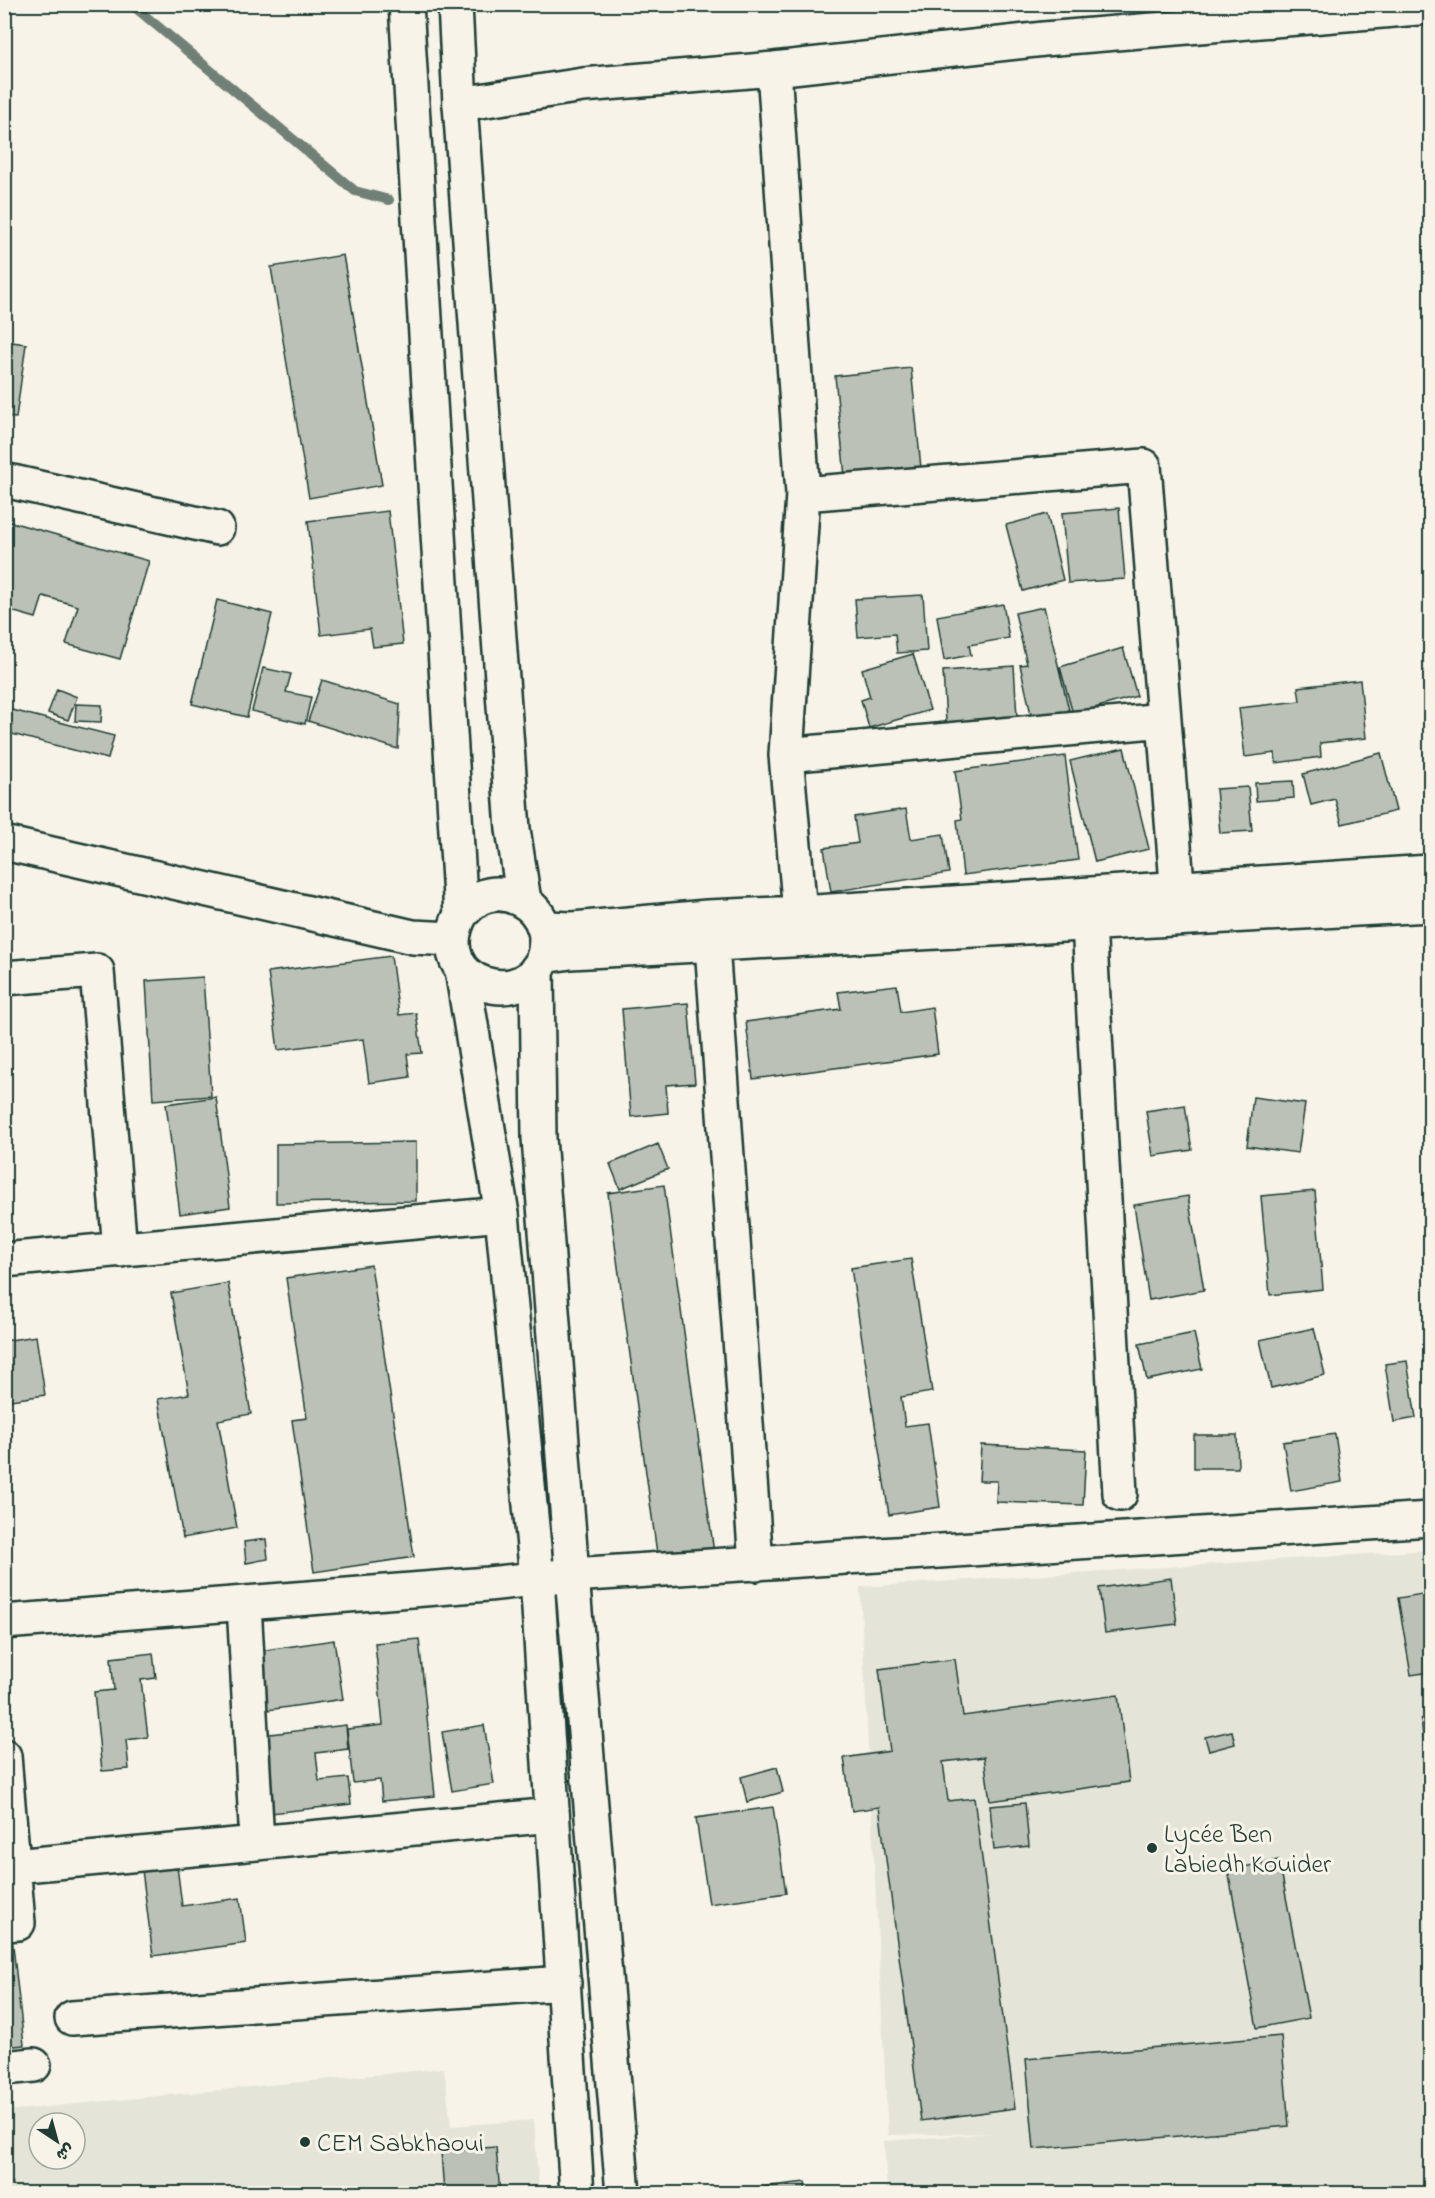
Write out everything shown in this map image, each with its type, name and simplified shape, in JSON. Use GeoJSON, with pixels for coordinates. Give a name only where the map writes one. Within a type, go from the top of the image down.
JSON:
{"type":"FeatureCollection","features":[{"type":"Feature","properties":{"kind":"street"},"geometry":{"type":"LineString","coordinates":[[406,4],[456,927],[454,956],[462,970],[475,981],[491,987],[508,987],[524,981],[542,951]]}},
{"type":"Feature","properties":{"kind":"street"},"geometry":{"type":"LineString","coordinates":[[455,4],[460,104],[513,829],[524,901]]}},
{"type":"Feature","properties":{"kind":"street"},"geometry":{"type":"LineString","coordinates":[[460,104],[583,85],[774,69],[1044,39],[1431,7]]}},
{"type":"Feature","properties":{"kind":"street"},"geometry":{"type":"LineString","coordinates":[[774,69],[803,494],[786,755],[800,913]]}},
{"type":"Feature","properties":{"kind":"street"},"geometry":{"type":"LineString","coordinates":[[803,494],[1144,466],[1178,904]]}},
{"type":"Feature","properties":{"kind":"street"},"geometry":{"type":"LineString","coordinates":[[4,480],[217,528]]}},
{"type":"Feature","properties":{"kind":"street"},"geometry":{"type":"LineString","coordinates":[[786,755],[1164,720]]}},
{"type":"Feature","properties":{"kind":"street"},"geometry":{"type":"LineString","coordinates":[[4,843],[413,937],[456,927],[471,904],[490,895],[511,896],[524,901],[537,913],[542,951],[539,1138],[623,2193]]}},
{"type":"Feature","properties":{"kind":"street"},"geometry":{"type":"LineString","coordinates":[[709,931],[1089,924],[1178,904],[1431,872]]}},
{"type":"Feature","properties":{"kind":"street"},"geometry":{"type":"LineString","coordinates":[[542,951],[570,952],[709,931],[800,913],[1178,904],[1431,905]]}},
{"type":"Feature","properties":{"kind":"street"},"geometry":{"type":"LineString","coordinates":[[1089,924],[1120,1494]]}},
{"type":"Feature","properties":{"kind":"street"},"geometry":{"type":"LineString","coordinates":[[709,931],[756,1564]]}},
{"type":"Feature","properties":{"kind":"street"},"geometry":{"type":"LineString","coordinates":[[4,978],[97,970],[120,1250]]}},
{"type":"Feature","properties":{"kind":"street"},"geometry":{"type":"LineString","coordinates":[[462,970],[501,1214],[537,1578],[577,2193]]}},
{"type":"Feature","properties":{"kind":"street"},"geometry":{"type":"LineString","coordinates":[[4,1260],[501,1214]]}},
{"type":"Feature","properties":{"kind":"street"},"geometry":{"type":"LineString","coordinates":[[4,1622],[488,1584],[572,1575],[1431,1519]]}},
{"type":"Feature","properties":{"kind":"street"},"geometry":{"type":"LineString","coordinates":[[244,1604],[257,1843]]}},
{"type":"Feature","properties":{"kind":"street"},"geometry":{"type":"LineString","coordinates":[[4,1756],[18,1923],[4,1924]]}},
{"type":"Feature","properties":{"kind":"street"},"geometry":{"type":"LineString","coordinates":[[14,1866],[552,1815]]}},
{"type":"Feature","properties":{"kind":"street"},"geometry":{"type":"LineString","coordinates":[[72,2018],[564,1983]]}},
{"type":"Feature","properties":{"kind":"shaded area","name":"Lycée Ben Labiedh Kouider"},"geometry":{"type":"Polygon","coordinates":[[[1430,1550],[1430,2193],[887,2193],[884,2141],[993,2133],[888,2135],[860,1587],[1430,1550]]]}},
{"type":"Feature","properties":{"kind":"shaded area","name":"CEM Sabkhaoui"},"geometry":{"type":"Polygon","coordinates":[[[444,2068],[451,2126],[534,2120],[539,2193],[5,2194],[5,2111],[444,2068]]]}},
{"type":"Feature","properties":{"kind":"building"},"geometry":{"type":"Polygon","coordinates":[[[343,255],[382,485],[309,498],[271,267],[343,255]]]}},
{"type":"Feature","properties":{"kind":"building"},"geometry":{"type":"Polygon","coordinates":[[[4,341],[26,344],[16,418],[4,417],[4,341]]]}},
{"type":"Feature","properties":{"kind":"building"},"geometry":{"type":"Polygon","coordinates":[[[911,368],[922,478],[846,487],[835,376],[911,368]]]}},
{"type":"Feature","properties":{"kind":"building"},"geometry":{"type":"Polygon","coordinates":[[[1119,508],[1125,579],[1068,583],[1062,513],[1119,508]]]}},
{"type":"Feature","properties":{"kind":"building"},"geometry":{"type":"Polygon","coordinates":[[[388,511],[403,644],[373,647],[370,629],[321,635],[308,521],[388,511]]]}},
{"type":"Feature","properties":{"kind":"building"},"geometry":{"type":"Polygon","coordinates":[[[1047,514],[1063,580],[1023,591],[1006,525],[1047,514]]]}},
{"type":"Feature","properties":{"kind":"building"},"geometry":{"type":"Polygon","coordinates":[[[4,520],[149,561],[120,659],[66,644],[78,606],[43,596],[36,618],[4,609],[4,520]]]}},
{"type":"Feature","properties":{"kind":"building"},"geometry":{"type":"Polygon","coordinates":[[[923,595],[927,651],[897,653],[895,634],[858,637],[855,599],[923,595]]]}},
{"type":"Feature","properties":{"kind":"building"},"geometry":{"type":"Polygon","coordinates":[[[217,600],[272,614],[247,717],[192,704],[217,600]]]}},
{"type":"Feature","properties":{"kind":"building"},"geometry":{"type":"Polygon","coordinates":[[[1003,604],[1009,638],[969,645],[971,655],[944,660],[937,616],[1003,604]]]}},
{"type":"Feature","properties":{"kind":"building"},"geometry":{"type":"Polygon","coordinates":[[[1044,607],[1070,714],[1033,723],[1020,665],[1027,664],[1015,613],[1044,607]]]}},
{"type":"Feature","properties":{"kind":"building"},"geometry":{"type":"Polygon","coordinates":[[[1123,648],[1137,696],[1073,714],[1060,667],[1123,648]]]}},
{"type":"Feature","properties":{"kind":"building"},"geometry":{"type":"Polygon","coordinates":[[[913,654],[930,710],[869,728],[861,700],[870,697],[862,669],[913,654]]]}},
{"type":"Feature","properties":{"kind":"building"},"geometry":{"type":"Polygon","coordinates":[[[1014,666],[1017,717],[946,722],[943,671],[1014,666]]]}},
{"type":"Feature","properties":{"kind":"building"},"geometry":{"type":"Polygon","coordinates":[[[263,668],[291,674],[286,692],[311,697],[305,724],[252,711],[263,668]]]}},
{"type":"Feature","properties":{"kind":"building"},"geometry":{"type":"Polygon","coordinates":[[[322,680],[400,704],[398,749],[308,721],[322,680]]]}},
{"type":"Feature","properties":{"kind":"building"},"geometry":{"type":"Polygon","coordinates":[[[1360,680],[1366,738],[1320,743],[1321,757],[1276,763],[1275,753],[1245,757],[1239,708],[1300,701],[1298,687],[1360,680]]]}},
{"type":"Feature","properties":{"kind":"building"},"geometry":{"type":"Polygon","coordinates":[[[57,689],[77,697],[68,720],[48,713],[57,689]]]}},
{"type":"Feature","properties":{"kind":"building"},"geometry":{"type":"Polygon","coordinates":[[[76,704],[102,705],[101,722],[75,721],[76,704]]]}},
{"type":"Feature","properties":{"kind":"building"},"geometry":{"type":"Polygon","coordinates":[[[4,708],[114,736],[108,759],[4,732],[4,708]]]}},
{"type":"Feature","properties":{"kind":"building"},"geometry":{"type":"Polygon","coordinates":[[[1124,748],[1149,849],[1095,862],[1070,761],[1124,748]]]}},
{"type":"Feature","properties":{"kind":"building"},"geometry":{"type":"Polygon","coordinates":[[[1381,753],[1396,811],[1342,824],[1335,799],[1311,805],[1303,774],[1381,753]]]}},
{"type":"Feature","properties":{"kind":"building"},"geometry":{"type":"Polygon","coordinates":[[[1065,756],[1078,860],[963,875],[957,820],[962,819],[955,771],[1065,756]]]}},
{"type":"Feature","properties":{"kind":"building"},"geometry":{"type":"Polygon","coordinates":[[[1293,781],[1294,798],[1256,801],[1255,783],[1293,781]]]}},
{"type":"Feature","properties":{"kind":"building"},"geometry":{"type":"Polygon","coordinates":[[[1248,787],[1252,831],[1220,833],[1216,789],[1248,787]]]}},
{"type":"Feature","properties":{"kind":"building"},"geometry":{"type":"Polygon","coordinates":[[[906,809],[911,839],[943,834],[949,873],[831,892],[824,848],[858,843],[854,817],[906,809]]]}},
{"type":"Feature","properties":{"kind":"building"},"geometry":{"type":"Polygon","coordinates":[[[391,956],[399,1015],[416,1013],[422,1053],[407,1054],[410,1077],[369,1083],[363,1039],[278,1050],[268,972],[391,956]]]}},
{"type":"Feature","properties":{"kind":"building"},"geometry":{"type":"Polygon","coordinates":[[[203,977],[211,1096],[153,1100],[146,981],[203,977]]]}},
{"type":"Feature","properties":{"kind":"building"},"geometry":{"type":"Polygon","coordinates":[[[897,985],[901,1012],[932,1007],[938,1054],[753,1079],[746,1022],[841,1009],[838,992],[897,985]]]}},
{"type":"Feature","properties":{"kind":"building"},"geometry":{"type":"Polygon","coordinates":[[[688,1003],[695,1083],[666,1085],[668,1113],[631,1117],[622,1009],[688,1003]]]}},
{"type":"Feature","properties":{"kind":"building"},"geometry":{"type":"Polygon","coordinates":[[[216,1097],[230,1207],[180,1214],[166,1104],[216,1097]]]}},
{"type":"Feature","properties":{"kind":"building"},"geometry":{"type":"Polygon","coordinates":[[[1253,1097],[1305,1104],[1298,1153],[1247,1146],[1253,1097]]]}},
{"type":"Feature","properties":{"kind":"building"},"geometry":{"type":"Polygon","coordinates":[[[1185,1105],[1192,1150],[1153,1156],[1146,1111],[1185,1105]]]}},
{"type":"Feature","properties":{"kind":"building"},"geometry":{"type":"Polygon","coordinates":[[[416,1142],[416,1201],[276,1203],[276,1144],[416,1142]]]}},
{"type":"Feature","properties":{"kind":"building"},"geometry":{"type":"Polygon","coordinates":[[[658,1144],[668,1169],[620,1189],[610,1164],[658,1144]]]}},
{"type":"Feature","properties":{"kind":"building"},"geometry":{"type":"Polygon","coordinates":[[[664,1185],[714,1553],[658,1561],[608,1193],[664,1185]]]}},
{"type":"Feature","properties":{"kind":"building"},"geometry":{"type":"Polygon","coordinates":[[[1315,1191],[1323,1289],[1270,1295],[1261,1196],[1315,1191]]]}},
{"type":"Feature","properties":{"kind":"building"},"geometry":{"type":"Polygon","coordinates":[[[1188,1196],[1204,1290],[1149,1300],[1134,1205],[1188,1196]]]}},
{"type":"Feature","properties":{"kind":"building"},"geometry":{"type":"Polygon","coordinates":[[[911,1259],[932,1392],[901,1397],[905,1426],[928,1423],[940,1507],[889,1515],[851,1268],[911,1259]]]}},
{"type":"Feature","properties":{"kind":"building"},"geometry":{"type":"Polygon","coordinates":[[[371,1265],[414,1557],[314,1572],[292,1420],[307,1418],[286,1278],[371,1265]]]}},
{"type":"Feature","properties":{"kind":"building"},"geometry":{"type":"Polygon","coordinates":[[[228,1283],[251,1414],[218,1420],[237,1528],[183,1538],[158,1399],[189,1394],[171,1293],[228,1283]]]}},
{"type":"Feature","properties":{"kind":"building"},"geometry":{"type":"Polygon","coordinates":[[[1314,1328],[1325,1375],[1271,1388],[1260,1340],[1314,1328]]]}},
{"type":"Feature","properties":{"kind":"building"},"geometry":{"type":"Polygon","coordinates":[[[1194,1333],[1202,1369],[1147,1380],[1139,1344],[1194,1333]]]}},
{"type":"Feature","properties":{"kind":"building"},"geometry":{"type":"Polygon","coordinates":[[[36,1336],[45,1395],[4,1401],[4,1341],[36,1336]]]}},
{"type":"Feature","properties":{"kind":"building"},"geometry":{"type":"Polygon","coordinates":[[[1407,1361],[1416,1418],[1394,1422],[1385,1364],[1407,1361]]]}},
{"type":"Feature","properties":{"kind":"building"},"geometry":{"type":"Polygon","coordinates":[[[1335,1434],[1342,1482],[1291,1491],[1283,1442],[1335,1434]]]}},
{"type":"Feature","properties":{"kind":"building"},"geometry":{"type":"Polygon","coordinates":[[[1194,1435],[1237,1435],[1238,1468],[1194,1468],[1194,1435]]]}},
{"type":"Feature","properties":{"kind":"building"},"geometry":{"type":"Polygon","coordinates":[[[981,1445],[1086,1450],[1083,1505],[996,1502],[997,1481],[979,1481],[981,1445]]]}},
{"type":"Feature","properties":{"kind":"building"},"geometry":{"type":"Polygon","coordinates":[[[266,1539],[268,1559],[246,1563],[244,1542],[266,1539]]]}},
{"type":"Feature","properties":{"kind":"building"},"geometry":{"type":"Polygon","coordinates":[[[1171,1578],[1177,1624],[1105,1633],[1099,1588],[1171,1578]]]}},
{"type":"Feature","properties":{"kind":"building"},"geometry":{"type":"Polygon","coordinates":[[[1428,1593],[1430,1672],[1411,1675],[1398,1598],[1428,1593]]]}},
{"type":"Feature","properties":{"kind":"building"},"geometry":{"type":"Polygon","coordinates":[[[419,1639],[435,1796],[382,1801],[380,1780],[353,1783],[347,1729],[383,1725],[375,1643],[419,1639]]]}},
{"type":"Feature","properties":{"kind":"building"},"geometry":{"type":"Polygon","coordinates":[[[334,1640],[343,1699],[261,1711],[252,1652],[334,1640]]]}},
{"type":"Feature","properties":{"kind":"building"},"geometry":{"type":"Polygon","coordinates":[[[153,1653],[156,1678],[141,1680],[148,1737],[126,1740],[129,1769],[102,1771],[94,1692],[114,1690],[111,1658],[153,1653]]]}},
{"type":"Feature","properties":{"kind":"building"},"geometry":{"type":"Polygon","coordinates":[[[955,1659],[963,1716],[1118,1695],[1129,1782],[990,1801],[984,1757],[943,1762],[948,1801],[974,1798],[1015,2108],[921,2121],[879,1807],[852,1811],[844,1758],[890,1751],[879,1669],[955,1659]]]}},
{"type":"Feature","properties":{"kind":"building"},"geometry":{"type":"Polygon","coordinates":[[[1430,1718],[1430,1790],[1421,1719],[1430,1718]]]}},
{"type":"Feature","properties":{"kind":"building"},"geometry":{"type":"Polygon","coordinates":[[[346,1725],[348,1749],[316,1753],[319,1781],[348,1778],[351,1804],[271,1813],[262,1735],[346,1725]]]}},
{"type":"Feature","properties":{"kind":"building"},"geometry":{"type":"Polygon","coordinates":[[[484,1725],[494,1784],[452,1791],[442,1732],[484,1725]]]}},
{"type":"Feature","properties":{"kind":"building"},"geometry":{"type":"Polygon","coordinates":[[[1232,1731],[1235,1744],[1209,1751],[1205,1737],[1232,1731]]]}},
{"type":"Feature","properties":{"kind":"building"},"geometry":{"type":"Polygon","coordinates":[[[777,1767],[783,1792],[747,1802],[741,1777],[777,1767]]]}},
{"type":"Feature","properties":{"kind":"building"},"geometry":{"type":"Polygon","coordinates":[[[1025,1803],[1029,1846],[994,1850],[990,1806],[1025,1803]]]}},
{"type":"Feature","properties":{"kind":"building"},"geometry":{"type":"Polygon","coordinates":[[[773,1807],[786,1893],[709,1904],[696,1818],[773,1807]]]}},
{"type":"Feature","properties":{"kind":"building"},"geometry":{"type":"Polygon","coordinates":[[[1279,1860],[1309,2018],[1257,2028],[1228,1870],[1279,1860]]]}},
{"type":"Feature","properties":{"kind":"building"},"geometry":{"type":"Polygon","coordinates":[[[177,1866],[182,1906],[240,1898],[246,1943],[153,1956],[142,1870],[177,1866]]]}},
{"type":"Feature","properties":{"kind":"building"},"geometry":{"type":"Polygon","coordinates":[[[12,1937],[24,2045],[4,2047],[4,1938],[12,1937]]]}},
{"type":"Feature","properties":{"kind":"building"},"geometry":{"type":"Polygon","coordinates":[[[1281,2036],[1289,2126],[1034,2149],[1026,2059],[1281,2036]]]}},
{"type":"Feature","properties":{"kind":"building"},"geometry":{"type":"Polygon","coordinates":[[[496,2147],[500,2194],[444,2194],[441,2151],[496,2147]]]}},
{"type":"Feature","properties":{"kind":"building"},"geometry":{"type":"Polygon","coordinates":[[[805,2182],[806,2194],[763,2194],[763,2187],[805,2182]]]}},
{"type":"Feature","properties":{"kind":"waterway"},"geometry":{"type":"LineString","coordinates":[[131,4],[355,191],[389,200]]}},
{"type":"Feature","properties":{"kind":"place","name":"Lycée Ben Labiedh Kouider"},"geometry":{"type":"Point","coordinates":[1152,1848]}},
{"type":"Feature","properties":{"kind":"place","name":"CEM Sabkhaoui"},"geometry":{"type":"Point","coordinates":[305,2142]}}]}
